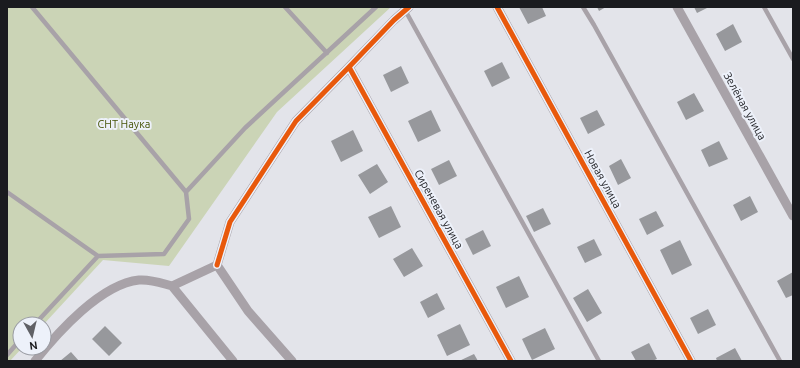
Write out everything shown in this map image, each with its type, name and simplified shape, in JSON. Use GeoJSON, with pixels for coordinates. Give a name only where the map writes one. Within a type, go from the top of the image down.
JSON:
{"type":"FeatureCollection","features":[{"type":"Feature","properties":{"kind":"street","name":"Новая улица"},"geometry":{"type":"LineString","coordinates":[[497,7],[691,361]]}},
{"type":"Feature","properties":{"kind":"street","name":"Зелёная улица"},"geometry":{"type":"LineString","coordinates":[[677,7],[793,216]]}},
{"type":"Feature","properties":{"kind":"street"},"geometry":{"type":"LineString","coordinates":[[172,286],[217,265],[230,222],[296,121],[394,20],[407,9]]}},
{"type":"Feature","properties":{"kind":"street","name":"Сиреневая улица"},"geometry":{"type":"LineString","coordinates":[[349,68],[511,361]]}},
{"type":"Feature","properties":{"kind":"street"},"geometry":{"type":"LineString","coordinates":[[217,265],[248,311],[292,361]]}},
{"type":"Feature","properties":{"kind":"street"},"geometry":{"type":"LineString","coordinates":[[35,361],[57,335],[85,307],[113,288],[138,280],[153,281],[172,286],[230,360]]}},
{"type":"Feature","properties":{"kind":"lane"},"geometry":{"type":"LineString","coordinates":[[7,192],[98,256],[164,254],[189,219],[186,192],[32,7]]}},
{"type":"Feature","properties":{"kind":"lane"},"geometry":{"type":"LineString","coordinates":[[285,7],[326,53]]}},
{"type":"Feature","properties":{"kind":"lane"},"geometry":{"type":"LineString","coordinates":[[186,192],[245,128],[376,7]]}},
{"type":"Feature","properties":{"kind":"lane"},"geometry":{"type":"LineString","coordinates":[[583,7],[780,361]]}},
{"type":"Feature","properties":{"kind":"lane"},"geometry":{"type":"LineString","coordinates":[[764,7],[793,59]]}},
{"type":"Feature","properties":{"kind":"lane"},"geometry":{"type":"LineString","coordinates":[[407,9],[599,361]]}},
{"type":"Feature","properties":{"kind":"lane"},"geometry":{"type":"LineString","coordinates":[[42,316],[98,256]]}},
{"type":"Feature","properties":{"kind":"green space","name":"СНТ Наука"},"geometry":{"type":"Polygon","coordinates":[[[7,7],[391,7],[277,112],[169,266],[103,260],[51,316],[12,316],[12,356],[15,356],[10,361],[7,361],[7,7]]]}},
{"type":"Feature","properties":{"kind":"building"},"geometry":{"type":"Polygon","coordinates":[[[519,7],[542,7],[546,16],[528,24],[519,7]]]}},
{"type":"Feature","properties":{"kind":"building"},"geometry":{"type":"Polygon","coordinates":[[[597,7],[606,7],[599,11],[597,7]]]}},
{"type":"Feature","properties":{"kind":"building"},"geometry":{"type":"Polygon","coordinates":[[[694,7],[709,7],[697,13],[694,7]]]}},
{"type":"Feature","properties":{"kind":"building"},"geometry":{"type":"Polygon","coordinates":[[[733,24],[742,42],[725,51],[716,34],[733,24]]]}},
{"type":"Feature","properties":{"kind":"building"},"geometry":{"type":"Polygon","coordinates":[[[502,62],[510,78],[492,87],[484,71],[502,62]]]}},
{"type":"Feature","properties":{"kind":"building"},"geometry":{"type":"Polygon","coordinates":[[[401,66],[409,83],[391,92],[383,75],[401,66]]]}},
{"type":"Feature","properties":{"kind":"building"},"geometry":{"type":"Polygon","coordinates":[[[694,93],[704,111],[686,120],[677,102],[694,93]]]}},
{"type":"Feature","properties":{"kind":"building"},"geometry":{"type":"Polygon","coordinates":[[[431,110],[441,131],[418,142],[408,121],[431,110]]]}},
{"type":"Feature","properties":{"kind":"building"},"geometry":{"type":"Polygon","coordinates":[[[597,110],[605,125],[588,134],[580,118],[597,110]]]}},
{"type":"Feature","properties":{"kind":"building"},"geometry":{"type":"Polygon","coordinates":[[[353,130],[363,151],[341,162],[331,141],[353,130]]]}},
{"type":"Feature","properties":{"kind":"building"},"geometry":{"type":"Polygon","coordinates":[[[719,141],[728,159],[709,167],[701,150],[719,141]]]}},
{"type":"Feature","properties":{"kind":"building"},"geometry":{"type":"Polygon","coordinates":[[[621,159],[631,178],[618,185],[609,166],[621,159]]]}},
{"type":"Feature","properties":{"kind":"building"},"geometry":{"type":"Polygon","coordinates":[[[449,160],[457,176],[439,185],[431,169],[449,160]]]}},
{"type":"Feature","properties":{"kind":"building"},"geometry":{"type":"Polygon","coordinates":[[[377,164],[388,182],[370,194],[358,175],[377,164]]]}},
{"type":"Feature","properties":{"kind":"building"},"geometry":{"type":"Polygon","coordinates":[[[750,196],[758,212],[741,221],[733,205],[750,196]]]}},
{"type":"Feature","properties":{"kind":"building"},"geometry":{"type":"Polygon","coordinates":[[[391,206],[401,227],[379,238],[368,217],[391,206]]]}},
{"type":"Feature","properties":{"kind":"building"},"geometry":{"type":"Polygon","coordinates":[[[543,208],[551,224],[534,232],[526,216],[543,208]]]}},
{"type":"Feature","properties":{"kind":"building"},"geometry":{"type":"Polygon","coordinates":[[[656,211],[664,226],[647,235],[639,219],[656,211]]]}},
{"type":"Feature","properties":{"kind":"building"},"geometry":{"type":"Polygon","coordinates":[[[483,230],[491,246],[473,255],[465,239],[483,230]]]}},
{"type":"Feature","properties":{"kind":"building"},"geometry":{"type":"Polygon","coordinates":[[[594,239],[602,255],[585,263],[577,247],[594,239]]]}},
{"type":"Feature","properties":{"kind":"building"},"geometry":{"type":"Polygon","coordinates":[[[680,240],[692,265],[672,275],[660,250],[680,240]]]}},
{"type":"Feature","properties":{"kind":"building"},"geometry":{"type":"Polygon","coordinates":[[[412,248],[423,266],[404,277],[393,259],[412,248]]]}},
{"type":"Feature","properties":{"kind":"building"},"geometry":{"type":"Polygon","coordinates":[[[793,272],[793,295],[786,298],[777,281],[793,272]]]}},
{"type":"Feature","properties":{"kind":"building"},"geometry":{"type":"Polygon","coordinates":[[[519,276],[529,297],[506,308],[496,287],[519,276]]]}},
{"type":"Feature","properties":{"kind":"building"},"geometry":{"type":"Polygon","coordinates":[[[588,289],[602,313],[587,322],[573,298],[588,289]]]}},
{"type":"Feature","properties":{"kind":"building"},"geometry":{"type":"Polygon","coordinates":[[[437,293],[445,309],[428,318],[420,302],[437,293]]]}},
{"type":"Feature","properties":{"kind":"building"},"geometry":{"type":"Polygon","coordinates":[[[708,309],[716,325],[698,334],[690,318],[708,309]]]}},
{"type":"Feature","properties":{"kind":"building"},"geometry":{"type":"Polygon","coordinates":[[[460,324],[470,345],[447,356],[437,335],[460,324]]]}},
{"type":"Feature","properties":{"kind":"building"},"geometry":{"type":"Polygon","coordinates":[[[105,326],[122,343],[109,356],[92,339],[105,326]]]}},
{"type":"Feature","properties":{"kind":"building"},"geometry":{"type":"Polygon","coordinates":[[[545,328],[555,349],[532,360],[522,339],[545,328]]]}},
{"type":"Feature","properties":{"kind":"building"},"geometry":{"type":"Polygon","coordinates":[[[649,343],[657,359],[652,361],[636,361],[631,352],[649,343]]]}},
{"type":"Feature","properties":{"kind":"building"},"geometry":{"type":"Polygon","coordinates":[[[735,348],[742,361],[717,361],[716,358],[735,348]]]}},
{"type":"Feature","properties":{"kind":"building"},"geometry":{"type":"Polygon","coordinates":[[[71,352],[79,361],[60,361],[71,352]]]}},
{"type":"Feature","properties":{"kind":"building"},"geometry":{"type":"Polygon","coordinates":[[[474,354],[478,361],[459,361],[474,354]]]}},
{"type":"Feature","properties":{"kind":"cycle path"},"geometry":{"type":"LineString","coordinates":[[217,265],[230,222],[296,121],[394,20],[409,7]]}},
{"type":"Feature","properties":{"kind":"cycle path"},"geometry":{"type":"LineString","coordinates":[[497,7],[691,361]]}},
{"type":"Feature","properties":{"kind":"cycle path"},"geometry":{"type":"LineString","coordinates":[[349,67],[511,361]]}}]}
